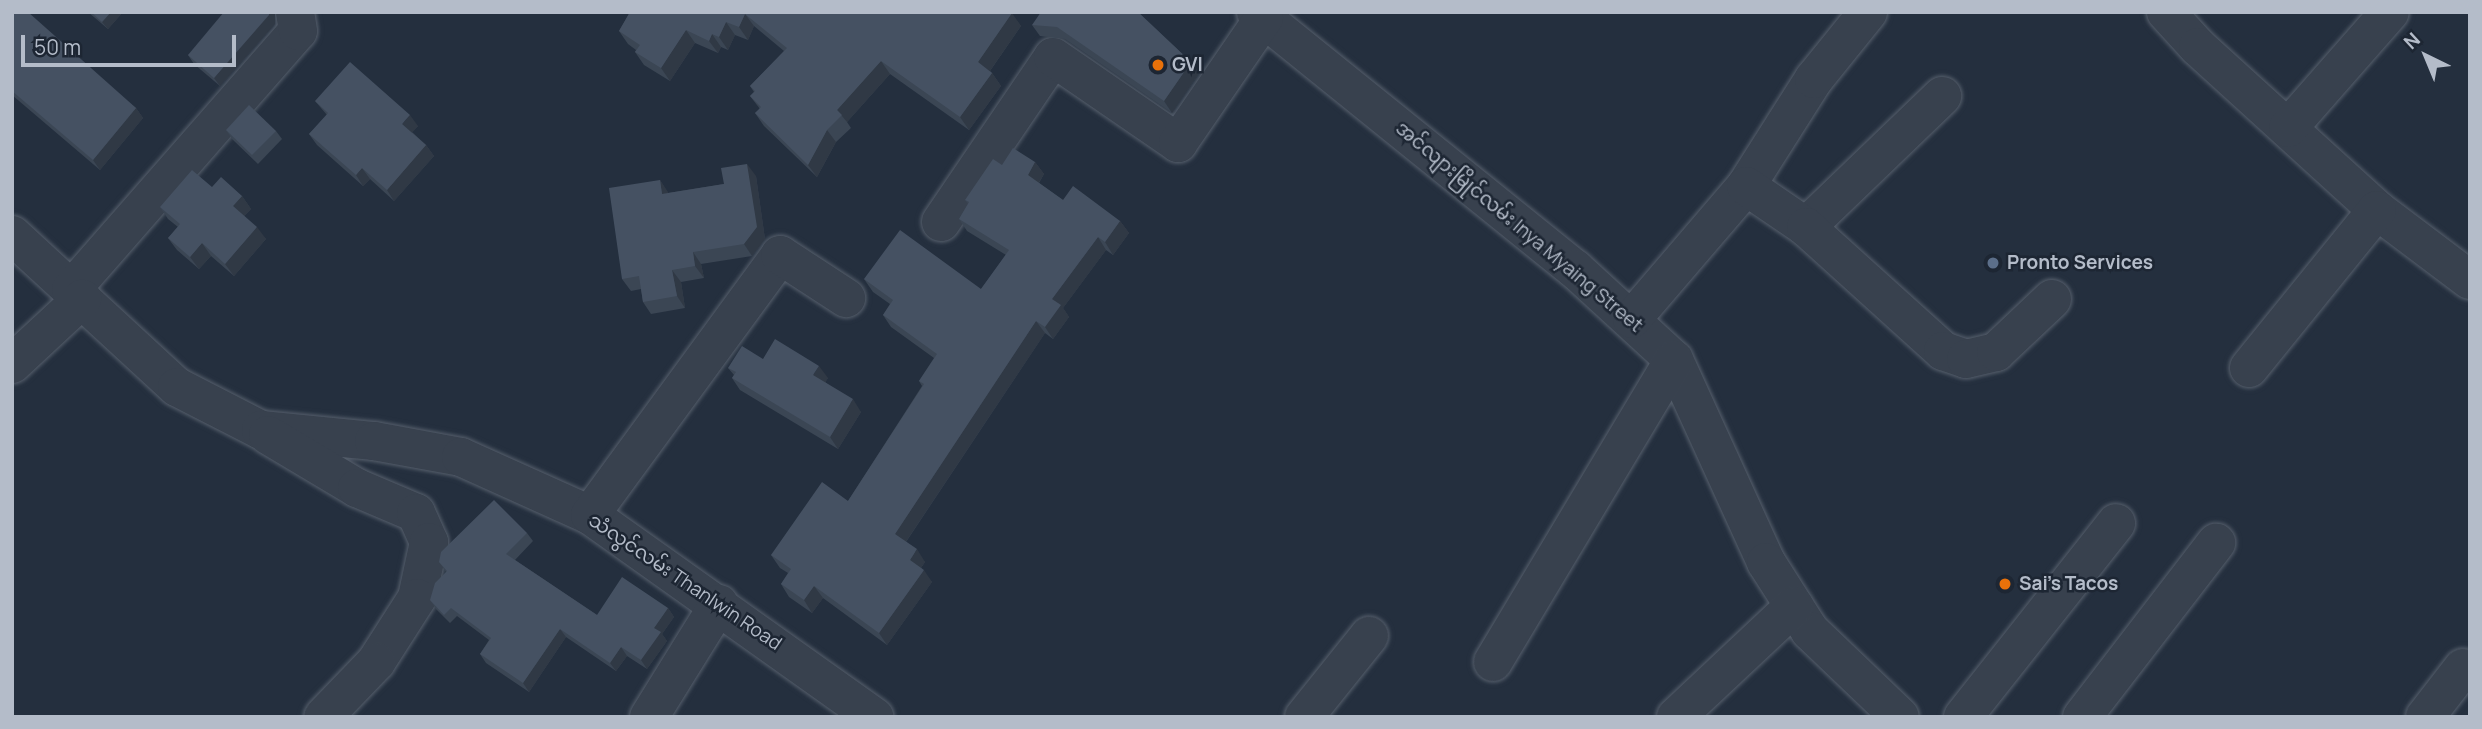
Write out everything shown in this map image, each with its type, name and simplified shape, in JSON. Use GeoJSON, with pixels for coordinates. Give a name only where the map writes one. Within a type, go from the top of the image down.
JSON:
{"type":"FeatureCollection","features":[{"type":"Feature","properties":{"kind":"street"},"geometry":{"type":"LineString","coordinates":[[12,363],[77,295],[298,31],[296,12]]}},
{"type":"Feature","properties":{"kind":"street"},"geometry":{"type":"LineString","coordinates":[[1632,319],[1746,186],[1807,89],[1868,12]]}},
{"type":"Feature","properties":{"kind":"street"},"geometry":{"type":"LineString","coordinates":[[2166,12],[2377,210],[2470,280]]}},
{"type":"Feature","properties":{"kind":"street"},"geometry":{"type":"LineString","coordinates":[[2288,128],[2390,12]]}},
{"type":"Feature","properties":{"kind":"street"},"geometry":{"type":"LineString","coordinates":[[941,222],[1054,57],[1178,143],[1260,15]]}},
{"type":"Feature","properties":{"kind":"street","name":"အင်လျားမြိုင်လမ်း Inya Myaing Street"},"geometry":{"type":"LineString","coordinates":[[1260,15],[1632,319],[1674,360],[1766,562],[1810,631],[1900,717]]}},
{"type":"Feature","properties":{"kind":"street"},"geometry":{"type":"LineString","coordinates":[[1807,227],[1942,96]]}},
{"type":"Feature","properties":{"kind":"street"},"geometry":{"type":"LineString","coordinates":[[1746,186],[1807,227],[1908,323],[1943,351],[1966,359],[1996,352],[2052,299]]}},
{"type":"Feature","properties":{"kind":"street"},"geometry":{"type":"LineString","coordinates":[[2249,368],[2377,210]]}},
{"type":"Feature","properties":{"kind":"street","name":"သံလွင်လမ်း Thanlwin Road"},"geometry":{"type":"LineString","coordinates":[[12,235],[177,387],[261,430],[374,441],[461,457],[590,515],[719,604],[874,717]]}},
{"type":"Feature","properties":{"kind":"street"},"geometry":{"type":"LineString","coordinates":[[590,515],[779,255],[846,298]]}},
{"type":"Feature","properties":{"kind":"street"},"geometry":{"type":"LineString","coordinates":[[1493,662],[1674,360]]}},
{"type":"Feature","properties":{"kind":"street"},"geometry":{"type":"LineString","coordinates":[[261,430],[357,488],[416,513],[429,542],[417,598],[376,662],[323,717]]}},
{"type":"Feature","properties":{"kind":"street"},"geometry":{"type":"LineString","coordinates":[[1964,717],[2116,523]]}},
{"type":"Feature","properties":{"kind":"street"},"geometry":{"type":"LineString","coordinates":[[2082,717],[2216,543]]}},
{"type":"Feature","properties":{"kind":"street"},"geometry":{"type":"LineString","coordinates":[[649,717],[719,604]]}},
{"type":"Feature","properties":{"kind":"street"},"geometry":{"type":"LineString","coordinates":[[1676,717],[1794,606]]}},
{"type":"Feature","properties":{"kind":"street"},"geometry":{"type":"LineString","coordinates":[[1304,717],[1369,636]]}},
{"type":"Feature","properties":{"kind":"street"},"geometry":{"type":"LineString","coordinates":[[2424,717],[2463,668]]}},
{"type":"Feature","properties":{"kind":"building"},"geometry":{"type":"Polygon","coordinates":[[[12,12],[28,12],[136,108],[93,160],[12,91],[12,12]]]}},
{"type":"Feature","properties":{"kind":"building"},"geometry":{"type":"Polygon","coordinates":[[[91,12],[111,12],[102,22],[91,12]]]}},
{"type":"Feature","properties":{"kind":"building"},"geometry":{"type":"Polygon","coordinates":[[[224,12],[269,12],[269,15],[214,78],[188,55],[224,12]]]}},
{"type":"Feature","properties":{"kind":"building"},"geometry":{"type":"Polygon","coordinates":[[[630,12],[1012,13],[978,62],[992,73],[960,117],[881,61],[837,110],[842,115],[827,130],[808,165],[755,113],[761,107],[750,96],[755,91],[750,86],[787,48],[745,14],[739,27],[726,22],[719,37],[712,34],[709,41],[686,30],[661,68],[635,52],[640,45],[619,31],[630,12]]]}},
{"type":"Feature","properties":{"kind":"building"},"geometry":{"type":"Polygon","coordinates":[[[1041,12],[1138,12],[1191,62],[1164,101],[1057,27],[1032,25],[1041,12]]]}},
{"type":"Feature","properties":{"kind":"building"},"geometry":{"type":"Polygon","coordinates":[[[350,62],[410,115],[402,124],[426,145],[387,190],[362,168],[356,175],[309,134],[328,113],[315,101],[350,62]]]}},
{"type":"Feature","properties":{"kind":"building"},"geometry":{"type":"Polygon","coordinates":[[[249,105],[276,131],[252,155],[226,130],[249,105]]]}},
{"type":"Feature","properties":{"kind":"building"},"geometry":{"type":"Polygon","coordinates":[[[1013,148],[1035,162],[1028,175],[1063,200],[1073,186],[1120,221],[1105,242],[1098,237],[1052,299],[1061,305],[1045,327],[1036,321],[895,534],[917,549],[910,560],[924,570],[879,633],[814,586],[804,600],[781,584],[791,569],[771,555],[822,482],[848,501],[924,384],[919,381],[937,354],[883,315],[893,300],[864,279],[900,230],[981,289],[1009,250],[959,219],[969,202],[965,200],[993,159],[1002,165],[1013,148]]]}},
{"type":"Feature","properties":{"kind":"building"},"geometry":{"type":"Polygon","coordinates":[[[747,164],[757,227],[744,244],[693,252],[695,266],[672,270],[677,296],[643,302],[639,276],[622,279],[609,188],[660,180],[662,194],[724,184],[721,168],[747,164]]]}},
{"type":"Feature","properties":{"kind":"building"},"geometry":{"type":"Polygon","coordinates":[[[192,170],[212,187],[221,177],[242,196],[233,206],[257,227],[225,264],[202,243],[190,257],[168,238],[180,224],[160,207],[192,170]]]}},
{"type":"Feature","properties":{"kind":"building"},"geometry":{"type":"Polygon","coordinates":[[[775,339],[819,366],[813,375],[853,399],[830,437],[732,378],[736,372],[728,368],[742,346],[763,359],[775,339]]]}},
{"type":"Feature","properties":{"kind":"building"},"geometry":{"type":"Polygon","coordinates":[[[494,500],[527,533],[506,554],[597,615],[622,577],[668,608],[654,628],[661,632],[641,660],[621,647],[610,663],[560,629],[523,683],[480,654],[491,638],[451,608],[444,615],[430,600],[435,583],[447,571],[439,562],[441,552],[494,500]]]}},
{"type":"Feature","properties":{"kind":"place","name":"GVI"},"geometry":{"type":"Point","coordinates":[1158,65]}},
{"type":"Feature","properties":{"kind":"place","name":"Pronto Services"},"geometry":{"type":"Point","coordinates":[1993,263]}},
{"type":"Feature","properties":{"kind":"place","name":"Sai's Tacos"},"geometry":{"type":"Point","coordinates":[2005,584]}}]}
